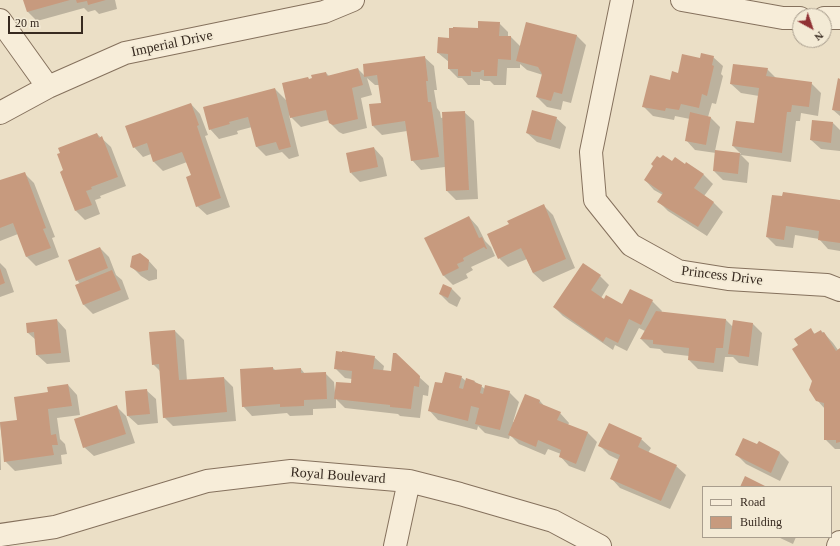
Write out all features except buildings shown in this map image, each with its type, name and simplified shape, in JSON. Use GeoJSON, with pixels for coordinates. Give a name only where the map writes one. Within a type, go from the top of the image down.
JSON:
{"type":"FeatureCollection","features":[{"type":"Feature","properties":{"kind":"street","name":"Imperial Drive"},"geometry":{"type":"LineString","coordinates":[[0,113],[48,87],[125,53],[324,12],[353,0]]}},
{"type":"Feature","properties":{"kind":"street","name":"Princess Drive"},"geometry":{"type":"LineString","coordinates":[[622,0],[591,152],[595,200],[631,245],[678,271],[728,279],[827,285],[840,290]]}},
{"type":"Feature","properties":{"kind":"street"},"geometry":{"type":"LineString","coordinates":[[682,0],[783,18],[792,18]]}},
{"type":"Feature","properties":{"kind":"street"},"geometry":{"type":"LineString","coordinates":[[0,20],[48,87]]}},
{"type":"Feature","properties":{"kind":"street","name":"Royal Boulevard"},"geometry":{"type":"LineString","coordinates":[[0,535],[55,527],[207,481],[291,471],[410,481],[460,494],[553,522],[600,546]]}},
{"type":"Feature","properties":{"kind":"street"},"geometry":{"type":"LineString","coordinates":[[394,546],[410,481]]}},
{"type":"Feature","properties":{"kind":"street"},"geometry":{"type":"LineString","coordinates":[[838,546],[840,542]]}}]}
